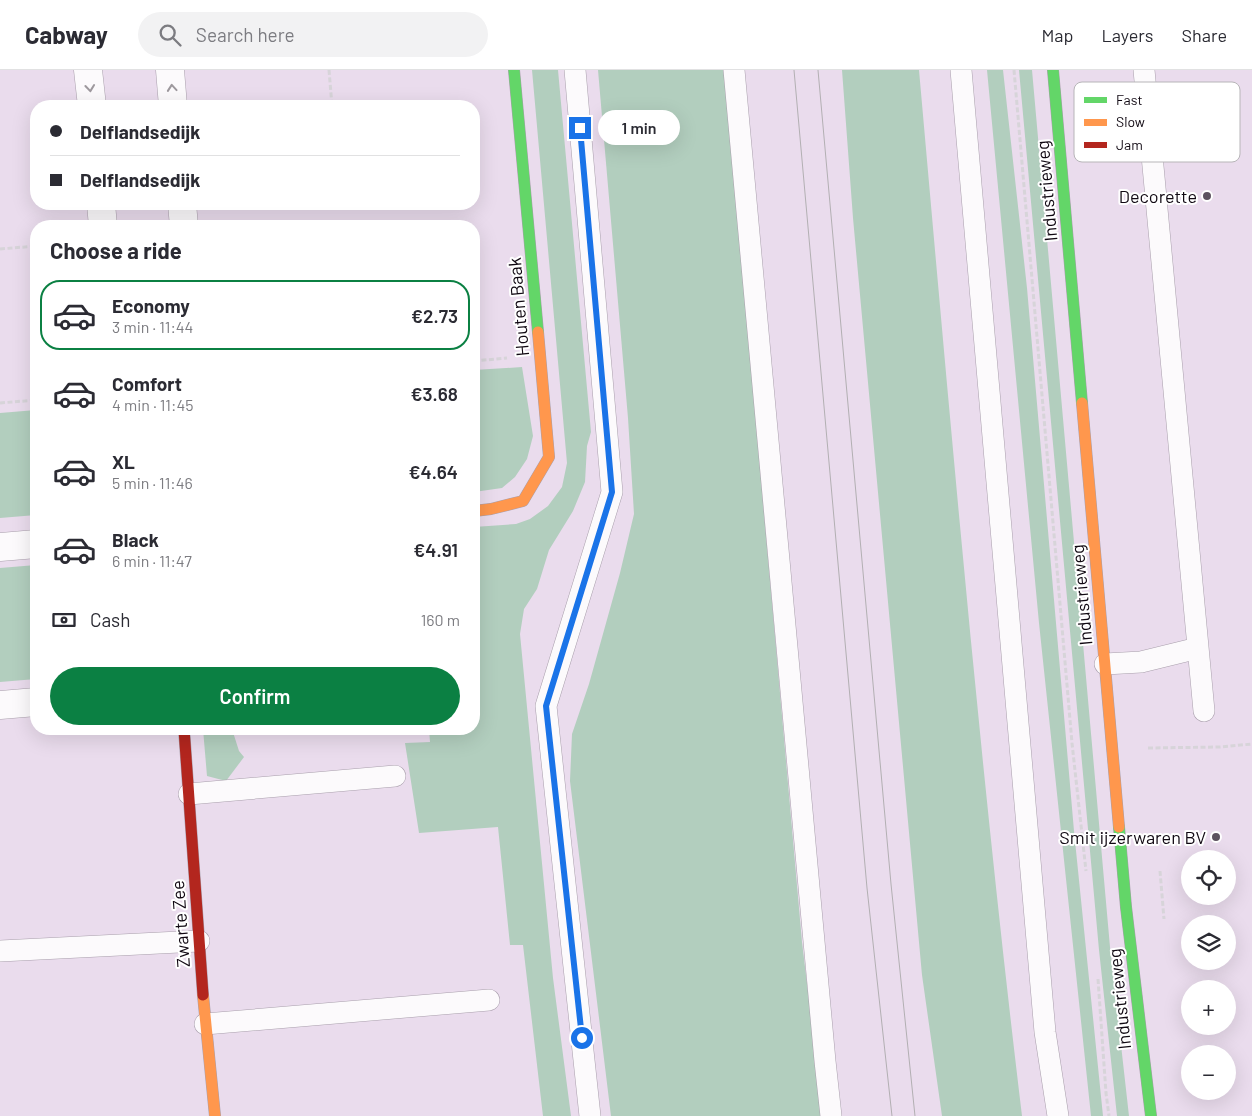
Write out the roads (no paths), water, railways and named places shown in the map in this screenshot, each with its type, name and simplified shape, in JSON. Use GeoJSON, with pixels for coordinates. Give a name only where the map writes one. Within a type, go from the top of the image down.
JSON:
{"type":"FeatureCollection","features":[{"type":"Feature","properties":{"kind":"main road","name":"Houten Baak"},"geometry":{"type":"LineString","coordinates":[[480,510],[523,502],[549,457],[514,70]]}},
{"type":"Feature","properties":{"kind":"main road","name":"Industrieweg"},"geometry":{"type":"LineString","coordinates":[[1053,70],[1126,907],[1151,1116]]}},
{"type":"Feature","properties":{"kind":"main road","name":"Zwarte Zee"},"geometry":{"type":"LineString","coordinates":[[184,735],[205,1024],[215,1116]]}},
{"type":"Feature","properties":{"kind":"street"},"geometry":{"type":"LineString","coordinates":[[88,70],[91,100]]}},
{"type":"Feature","properties":{"kind":"street"},"geometry":{"type":"LineString","coordinates":[[170,70],[172,100]]}},
{"type":"Feature","properties":{"kind":"street"},"geometry":{"type":"LineString","coordinates":[[0,547],[30,544]]}},
{"type":"Feature","properties":{"kind":"street"},"geometry":{"type":"LineString","coordinates":[[0,705],[30,702]]}},
{"type":"Feature","properties":{"kind":"lane"},"geometry":{"type":"LineString","coordinates":[[576,70],[612,492],[546,706],[590,1116]]}},
{"type":"Feature","properties":{"kind":"lane"},"geometry":{"type":"LineString","coordinates":[[734,70],[785,637],[825,1061],[832,1116]]}},
{"type":"Feature","properties":{"kind":"lane"},"geometry":{"type":"LineString","coordinates":[[961,70],[1046,1032],[1058,1116]]}},
{"type":"Feature","properties":{"kind":"lane"},"geometry":{"type":"LineString","coordinates":[[1153,162],[1204,711]]}},
{"type":"Feature","properties":{"kind":"lane"},"geometry":{"type":"LineString","coordinates":[[1105,664],[1141,662],[1198,648]]}},
{"type":"Feature","properties":{"kind":"lane"},"geometry":{"type":"LineString","coordinates":[[189,794],[395,776]]}},
{"type":"Feature","properties":{"kind":"lane"},"geometry":{"type":"LineString","coordinates":[[0,951],[199,941]]}},
{"type":"Feature","properties":{"kind":"lane"},"geometry":{"type":"LineString","coordinates":[[205,1024],[489,1000]]}},
{"type":"Feature","properties":{"kind":"tram line"},"geometry":{"type":"LineString","coordinates":[[794,70],[867,888],[892,1116]]}},
{"type":"Feature","properties":{"kind":"tram line"},"geometry":{"type":"LineString","coordinates":[[818,70],[891,884],[915,1116]]}},
{"type":"Feature","properties":{"kind":"place","name":"Decorette"},"geometry":{"type":"Point","coordinates":[1207,196]}},
{"type":"Feature","properties":{"kind":"place","name":"Smit ijzerwaren BV"},"geometry":{"type":"Point","coordinates":[1216,837]}}]}
